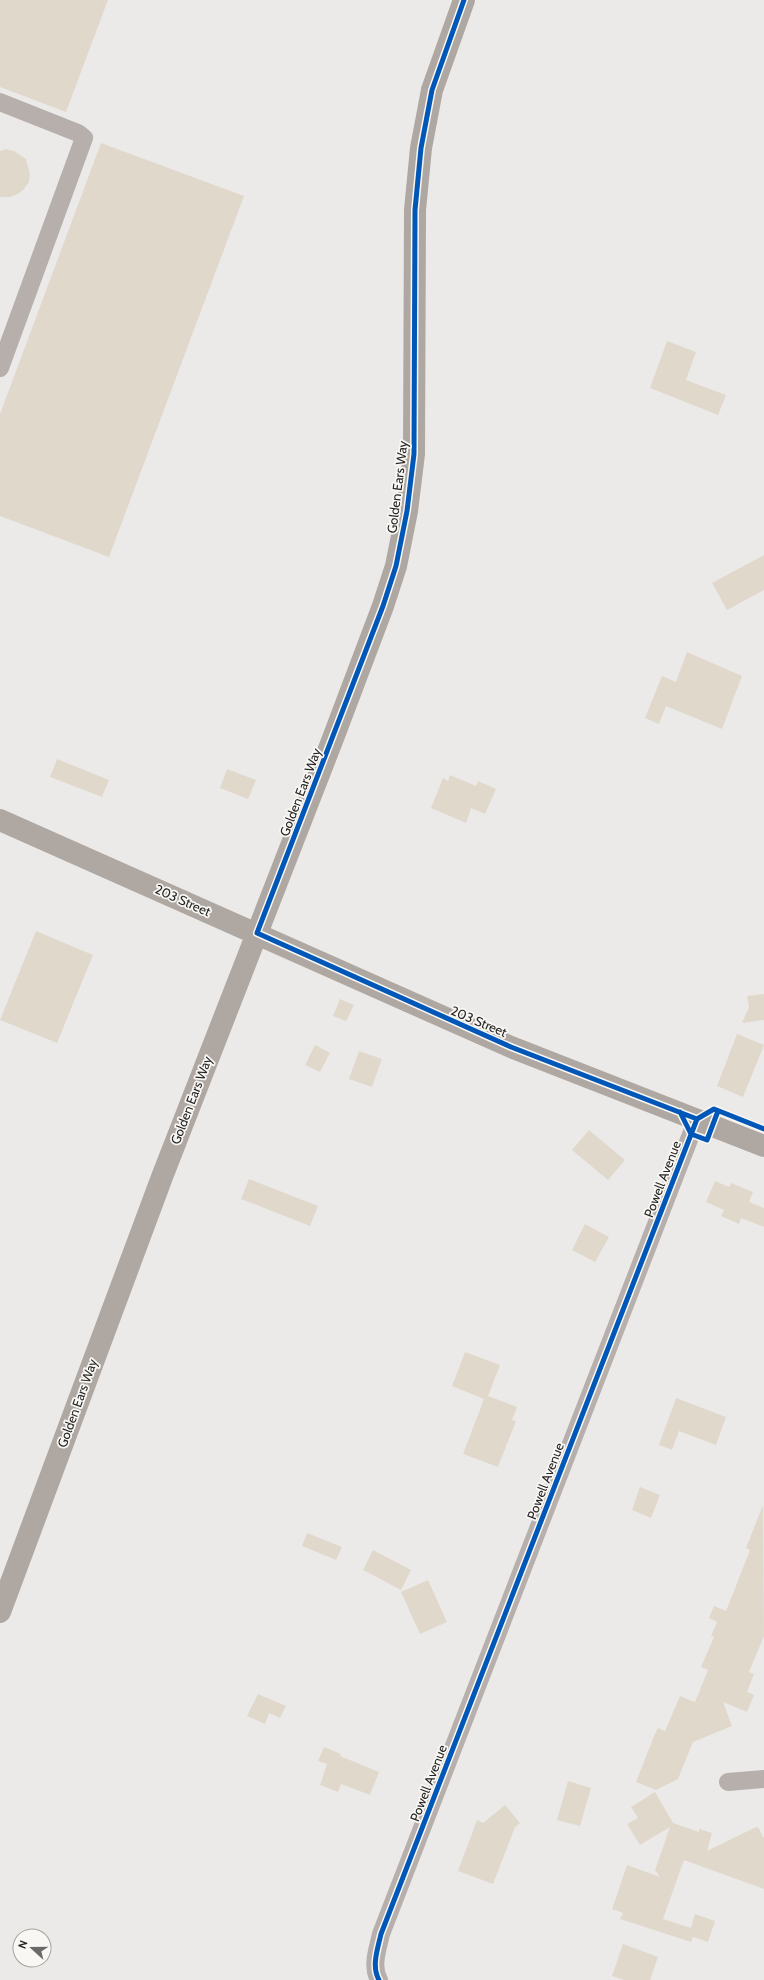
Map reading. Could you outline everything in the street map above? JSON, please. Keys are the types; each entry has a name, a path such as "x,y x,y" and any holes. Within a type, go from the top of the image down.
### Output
{"main road":[{"name":"Golden Ears Way","path":"0,1612 164,1170 370,641 396,566 407,511 414,454 415,210 421,148 432,90 464,0"},
{"name":"203 Street","path":"0,820 511,1047 764,1146"}],"street":[{"path":"0,102 78,133 84,138 0,368"},
{"name":"Powell Avenue","path":"379,1980 376,1974 376,1957 381,1934 697,1119"},
{"path":"728,1782 764,1779"}],"building":[{"path":"0,0 108,0 66,112 0,87"},
{"path":"101,143 244,196 109,557 0,516 0,414"},
{"path":"6,149 14,151 26,159 30,174 29,182 18,194 10,197 0,197 0,151"},
{"path":"667,341 696,352 686,380 726,395 718,415 650,388"},
{"path":"764,555 764,590 727,610 712,583"},
{"path":"687,652 742,676 722,729 666,706 659,724 645,718 662,676 676,682"},
{"path":"57,759 109,780 102,797 50,777"},
{"path":"227,769 256,780 248,799 220,788"},
{"path":"450,775 476,786 478,781 496,789 485,814 471,808 466,823 431,808 443,778 448,781"},
{"path":"36,931 93,955 57,1043 0,1020"},
{"path":"764,994 764,1020 742,1023 749,1007 747,996"},
{"path":"340,999 354,1005 346,1021 333,1016"},
{"path":"737,1034 764,1045 743,1097 717,1086"},
{"path":"315,1045 330,1053 320,1072 305,1065"},
{"path":"359,1051 382,1059 372,1087 349,1079"},
{"path":"589,1130 625,1160 608,1180 572,1150"},
{"path":"249,1179 318,1206 310,1226 241,1199"},
{"path":"715,1181 729,1187 731,1183 753,1192 749,1202 764,1208 764,1227 741,1218 739,1224 721,1216 724,1210 706,1202"},
{"path":"585,1224 609,1237 595,1262 572,1250"},
{"path":"465,1352 500,1365 488,1396 517,1407 512,1420 516,1421 498,1467 463,1454 484,1399 452,1386"},
{"path":"676,1398 726,1417 716,1445 679,1431 672,1450 659,1445"},
{"path":"640,1487 660,1495 651,1518 632,1510"},
{"path":"763,1505 764,1636 749,1672 754,1674 747,1692 754,1695 747,1712 723,1702 732,1726 693,1742 678,1779 656,1790 636,1782 658,1728 665,1731 680,1696 695,1702 708,1670 701,1667 714,1637 711,1636 717,1622 709,1618 714,1606 726,1611 750,1550 746,1548"},
{"path":"307,1533 342,1547 336,1560 302,1546"},
{"path":"373,1550 411,1570 401,1590 363,1570"},
{"path":"428,1580 447,1622 420,1634 401,1592"},
{"path":"258,1694 286,1706 280,1718 269,1713 265,1724 247,1716"},
{"path":"324,1747 341,1754 340,1756 379,1772 370,1795 341,1784 338,1792 320,1785 327,1764 318,1761"},
{"path":"568,1781 591,1788 580,1826 557,1820"},
{"path":"655,1792 673,1823 699,1832 699,1829 712,1833 707,1851 758,1827 764,1838 764,1889 684,1860 663,1919 691,1928 695,1914 715,1921 708,1942 693,1937 691,1942 620,1919 623,1913 612,1909 627,1865 660,1877 655,1870 670,1827 640,1845 627,1824 638,1818 631,1807"},
{"path":"505,1805 520,1823 515,1827 493,1884 458,1871 477,1820 483,1823"},
{"path":"623,1944 658,1957 650,1980 624,1980 612,1976"}],"cycle path":[{"path":"464,0 432,90 421,148 415,210 414,454 407,511 396,566 383,606 257,933 511,1047 697,1119"},
{"path":"697,1119 714,1109 764,1129"},
{"path":"680,1112 691,1134 707,1140 718,1111"},
{"path":"379,1980 375,1963 381,1934 697,1119"}]}
